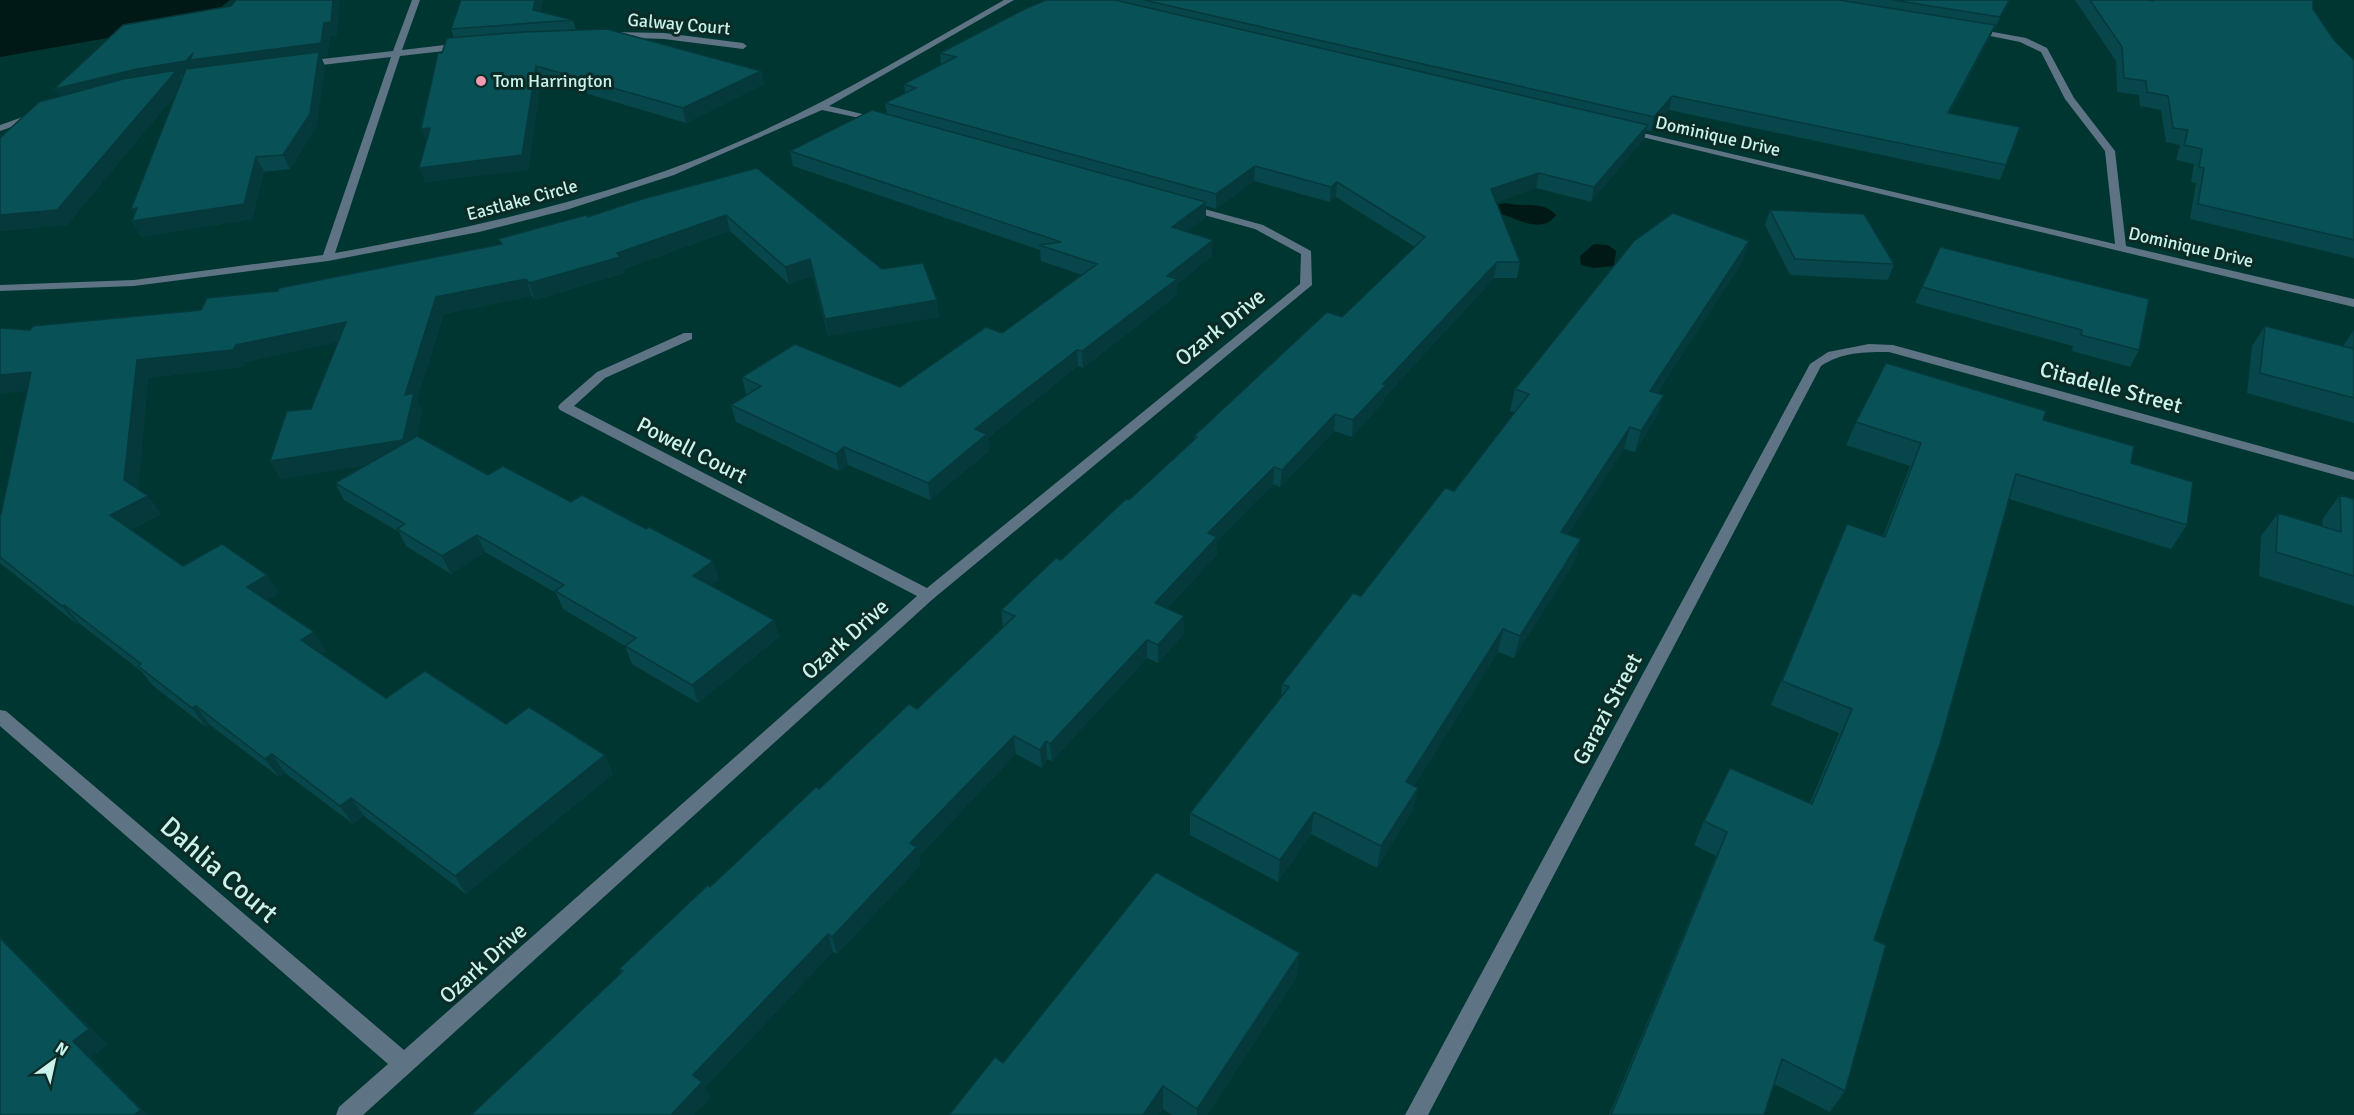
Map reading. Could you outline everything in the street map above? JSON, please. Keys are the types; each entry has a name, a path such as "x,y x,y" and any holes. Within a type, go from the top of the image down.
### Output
{"street":[{"path":"328,258 416,0"},
{"name":"Eastlake Circle","path":"0,288 134,283 328,258 479,229 562,208 670,173 822,107 1010,0"},
{"path":"1967,28 2023,40 2044,50 2070,99 2110,150 2121,248"},
{"name":"Galway Court","path":"598,35 664,36 743,46"},
{"path":"297,64 476,45"},
{"path":"822,107 888,123"},
{"path":"0,128 51,110"},
{"name":"Dominique Drive","path":"1615,129 2354,303"},
{"name":"Ozark Drive","path":"347,1115 928,595 1306,285 1307,252 1259,227 1180,205"},
{"name":"Powell Court","path":"688,336 601,375 565,407 928,595"},
{"name":"Citadelle Street","path":"1857,348 1889,348 2354,476"},
{"name":"Garazi Street","path":"1416,1115 1816,364 1829,353 1857,348"},
{"name":"Dahlia Court","path":"0,716 404,1064"}],"water":[{"path":"0,0 230,0 216,11 164,28 0,57"},
{"path":"1506,203 1539,206 1551,210 1556,215 1550,221 1536,225 1497,213 1495,205"},
{"path":"1594,244 1608,245 1616,251 1614,266 1593,268 1581,265 1580,256"}],"building":[{"path":"236,0 333,0 331,22 324,23 321,43 190,60 193,53 186,61 137,69 54,89 123,25 231,6"},
{"path":"461,0 535,0 533,10 573,20 451,29"},
{"path":"1046,0 1115,0 1648,125 1594,187 1539,173 1491,189 1520,262 1497,262 1383,384 1386,385 1353,420 1335,414 1282,470 1274,467 1208,533 1217,537 1155,603 1184,616 1158,645 1147,640 1050,744 1046,741 1040,750 1014,736 910,843 917,847 832,937 828,934 693,1075 702,1082 671,1115 471,1115 623,971 619,969 708,885 710,887 816,787 819,789 909,704 917,709 1015,616 1001,610 1056,558 1061,560 1126,499 1129,500 1327,312 1342,317 1425,237 1337,182 1331,187 1255,166 1216,194 885,103 916,88 904,84 956,57 940,53"},
{"path":"1144,0 1839,0 1995,25 1948,113 2020,127 2006,165 1672,96 1654,117"},
{"path":"1893,0 2009,0 2000,17"},
{"path":"2090,0 2313,0 2313,9 2334,40 2354,60 2354,240 2198,204 2204,168 2199,167 2202,149 2184,145 2188,130 2173,128 2168,96 2147,92 2146,81 2124,78 2122,47"},
{"path":"607,29 761,71 683,108 536,66 522,155 419,168 430,128 421,129 438,53 442,53 447,38"},
{"path":"319,52 310,114 283,155 256,157 244,204 132,221 137,208 131,209 186,69"},
{"path":"177,70 57,210 0,215 0,138 39,102 123,79"},
{"path":"872,110 1206,202 1172,227 1213,240 1167,276 1177,279 1082,351 1077,350 975,429 987,434 928,483 844,447 836,454 731,405 761,386 742,377 795,344 900,387 986,327 1002,333 1097,264 1039,245 1061,242 790,151"},
{"path":"757,168 882,269 923,263 937,300 825,319 810,259 785,267 726,215 617,253 620,257 529,283 526,279 436,297 405,395 414,393 403,440 270,461 287,411 311,409 346,322 236,345 233,350 137,360 124,480 148,496 110,515 183,566 222,544 267,575 247,587 314,632 301,640 386,698 425,671 506,724 529,707 605,755 455,876 351,798 340,806 272,754 265,759 196,706 192,708 138,666 141,664 0,557 0,515 31,372 0,375 0,328 30,330 33,326 201,310 207,298 278,291 279,288 502,244 498,239 586,215 588,217 639,200"},
{"path":"1770,210 1864,214 1894,264 1795,259"},
{"path":"1673,213 1749,241 1650,391 1664,395 1641,431 1630,427 1561,532 1581,539 1520,636 1503,629 1406,782 1418,788 1381,846 1314,812 1280,860 1190,813 1289,687 1282,684 1353,593 1361,596 1445,488 1454,491 1529,394 1515,389 1634,241"},
{"path":"1940,247 2149,299 2139,350 2081,335 2082,330 1922,287"},
{"path":"2265,326 2354,349 2354,398 2260,373"},
{"path":"1886,363 2046,411 2043,420 2134,446 2131,463 2193,482 2187,525 2016,474 1940,744 1874,940 1886,945 1845,1091 1782,1059 1764,1115 1611,1115 1727,832 1704,821 1730,768 1812,804 1852,709 1782,681 1847,524 1885,537 1921,443 1856,422"},
{"path":"417,436 488,475 503,466 571,502 582,495 646,529 649,527 713,561 693,576 774,620 692,685 625,646 636,638 555,591 564,585 477,535 442,556 397,529 405,524 335,483"},
{"path":"2340,495 2354,499 2354,576 2276,552 2278,513 2341,532"},
{"path":"1156,872 1300,953 1197,1109 1163,1086 1143,1115 949,1115 995,1057 1003,1063"},
{"path":"0,938 89,1029 73,1041 141,1110 134,1115 0,1115"}],"place":[{"name":"Tom Harrington","path":"481,81"}]}
